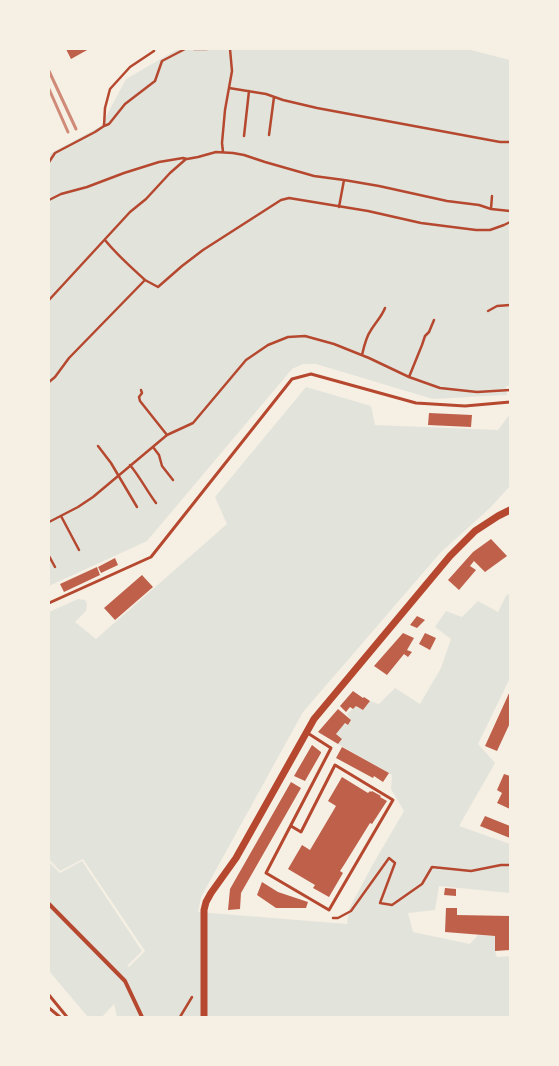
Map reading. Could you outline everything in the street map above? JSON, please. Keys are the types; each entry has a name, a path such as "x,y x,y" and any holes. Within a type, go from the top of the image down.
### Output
{"street":[{"path":"204,1017 204,910 206,902 236,858 306,732 314,719 450,556 475,531 510,510"},
{"path":"49,904 125,981 142,1017"}],"lane":[{"path":"49,603 151,557 292,379 312,374 416,403 465,406 510,402"},
{"path":"291,826 301,832 335,765 393,800 329,910 266,873 331,748 306,732"},
{"path":"49,995 67,1017"},
{"path":"49,1008 60,1017"}],"path":[{"path":"104,126 105,108 110,89 130,67 154,51 154,49"},
{"path":"49,162 55,153 109,124 125,104 154,81 162,61 185,49"},
{"path":"194,49 207,49"},
{"path":"223,152 222,143 225,110 232,72 230,49"},
{"path":"229,88 266,94 283,100 317,108 500,142 510,142"},
{"path":"244,136 249,91"},
{"path":"269,135 274,97"},
{"path":"49,200 62,194 159,162 223,152 244,155 314,176 379,186 447,201 510,211"},
{"path":"49,300 130,212 146,199 170,173 187,158"},
{"path":"339,207 344,180"},
{"path":"491,209 492,196"},
{"path":"105,240 127,264 145,280 158,287 203,250 281,200 289,198 329,204 421,223 476,230 490,230 504,226 510,222"},
{"path":"49,382 55,377 69,358 145,280"},
{"path":"488,311 497,306 510,305"},
{"path":"362,355 365,341 378,319 383,316 385,308"},
{"path":"409,377 422,345 424,336 428,332 434,320"},
{"path":"141,390 142,393 139,397 140,401 167,435"},
{"path":"98,446 111,463 124,488 137,507"},
{"path":"152,447 159,455 162,466 173,480"},
{"path":"130,465 156,503"},
{"path":"61,516 79,550"},
{"path":"49,556 55,567"},
{"path":"332,918 338,918 351,911 389,858 395,863 380,903 392,905 422,884 432,867 472,871 501,865 510,865"},
{"path":"180,1017 192,997"}],"shaded area":[{"path":"178,49 467,49 510,60 510,386 506,386 507,395 433,399 316,364 303,364 292,369 147,541 49,586 49,154 101,126 126,79"},
{"path":"306,387 371,406 375,425 498,430 510,414 510,486 490,508 441,552 303,712 201,897 198,912 347,924 349,909 404,811 391,789 392,775 338,744 342,739 336,734 345,723 348,725 351,720 347,714 356,706 363,710 370,701 379,704 395,688 420,704 441,668 451,639 435,627 446,611 462,617 478,601 498,612 506,596 510,593 510,678 478,744 495,763 459,826 510,844 510,893 439,886 435,910 408,913 413,932 470,944 478,935 495,936 495,951 497,957 510,956 510,1017 117,1017 114,1004 102,1017 88,1017 49,971 49,862 60,873 82,861 142,951 127,966 129,967 145,951 83,859 60,871 49,859 49,612 78,599 85,600 87,604 86,611 75,622 96,639 227,524 215,497"}],"building":[{"path":"66,49 89,49 71,59"},
{"path":"429,413 472,415 471,427 428,425"},
{"path":"491,539 507,556 485,572 474,561 470,566 476,570 459,590 448,580 473,552"},
{"path":"115,558 118,565 101,573 98,567"},
{"path":"97,567 100,575 64,592 60,584"},
{"path":"142,575 153,587 115,620 104,608"},
{"path":"417,616 425,620 417,628 410,625"},
{"path":"403,633 414,638 407,650 412,652 408,657 404,654 387,675 374,666"},
{"path":"425,633 436,638 430,650 419,644"},
{"path":"353,691 370,701 363,710 356,706 353,709 350,707 346,712 340,706"},
{"path":"510,691 510,723 497,751 485,746"},
{"path":"338,709 351,720 348,725 345,723 336,734 342,739 338,744 318,732"},
{"path":"312,745 321,753 305,781 294,776"},
{"path":"342,747 389,773 383,782 374,776 373,778 336,758"},
{"path":"504,774 510,776 510,809 497,803 502,793 497,790"},
{"path":"342,777 368,793 372,791 387,801 372,824 370,823 340,871 343,873 329,897 313,888 315,885 288,869 302,845 310,850 336,806 328,801"},
{"path":"291,782 301,788 241,893 240,909 228,910 230,889"},
{"path":"485,816 510,826 510,838 480,826"},
{"path":"262,882 278,892 308,902 306,908 276,908 257,895"},
{"path":"445,888 456,889 456,896 444,895"},
{"path":"446,908 457,908 457,915 510,916 510,950 495,951 495,936 445,932"}],"railway":[{"path":"49,71 76,129"},
{"path":"49,89 68,132"}]}
